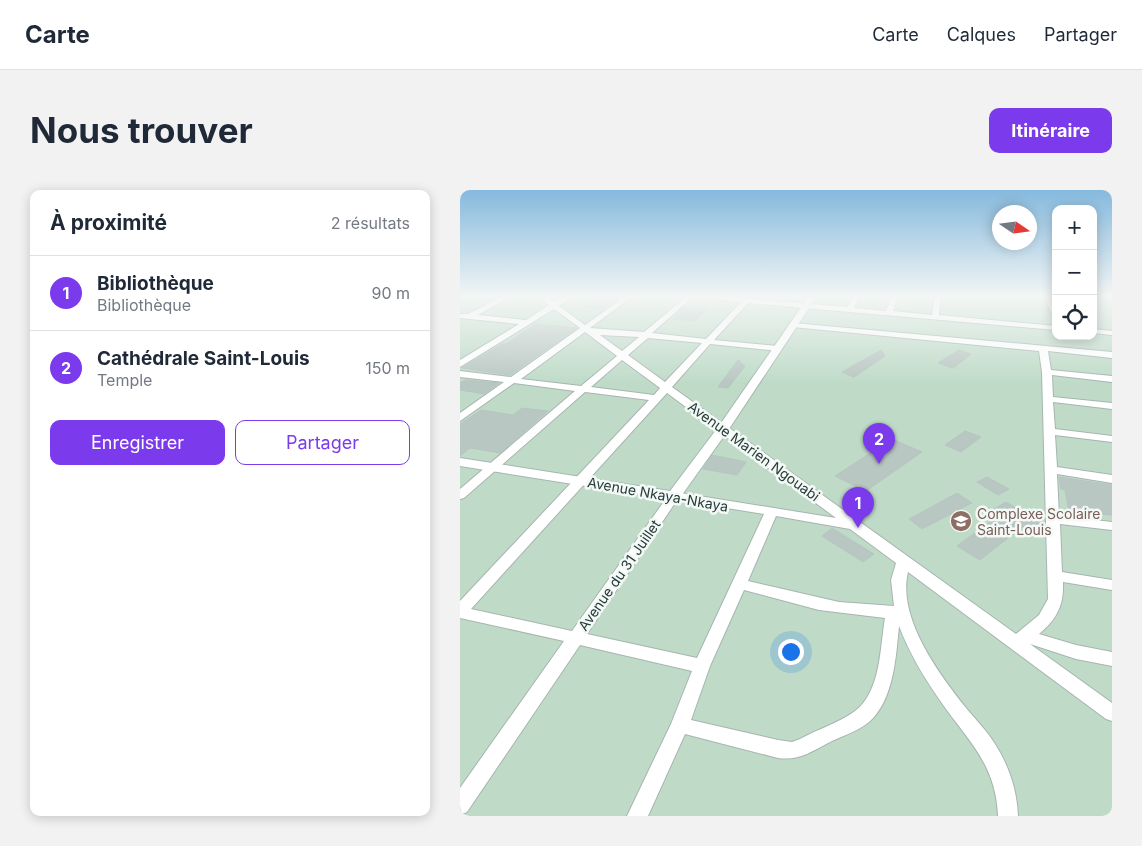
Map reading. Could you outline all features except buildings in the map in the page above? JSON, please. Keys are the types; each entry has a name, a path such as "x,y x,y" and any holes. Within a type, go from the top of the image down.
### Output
{"street":[{"path":"460,364 522,325"},
{"name":"Avenue Marien Ngouabi","path":"580,325 621,356 668,387 903,562 1020,639 1112,713"},
{"path":"460,418 511,380 592,325"},
{"path":"460,495 657,325"},
{"path":"460,611 723,325"},
{"name":"Avenue du 31 Juillet","path":"460,805 674,496 723,429 793,325"},
{"path":"800,325 966,330 1052,328"},
{"path":"955,325 966,330 1044,349 1112,356"},
{"path":"586,330 777,349"},
{"path":"1097,331 1112,333"},
{"path":"1020,639 1039,628 1053,608 1056,576 1048,431 1047,372 1044,349"},
{"path":"1047,372 1112,379"},
{"path":"460,374 657,398"},
{"path":"1048,399 1112,406"},
{"path":"1048,431 1112,439"},
{"name":"Avenue Nkaya-Nkaya","path":"460,462 856,526"},
{"path":"1051,470 1112,479"},
{"path":"637,816 680,725 702,666 771,513"},
{"path":"1053,519 1112,526"},
{"path":"680,725 791,752 803,749 863,716 874,705 882,681 898,613 898,574 903,562"},
{"path":"1056,576 1112,585"},
{"path":"739,584 830,606 898,613"},
{"path":"460,611 702,666"},
{"path":"898,613 914,645 955,708 989,751 1003,781 1008,816"},
{"path":"1020,639 1112,659"}],"green space":[{"path":"460,325 1052,325 1052,340 1097,340 1097,325 1112,325 1112,816 460,816"}],"place":[{"name":"Cathédrale Saint-Louis","path":"879,464"},
{"name":"Complexe Scolaire Saint-Louis","path":"961,521"},
{"name":"Bibliothèque","path":"858,528"}]}
